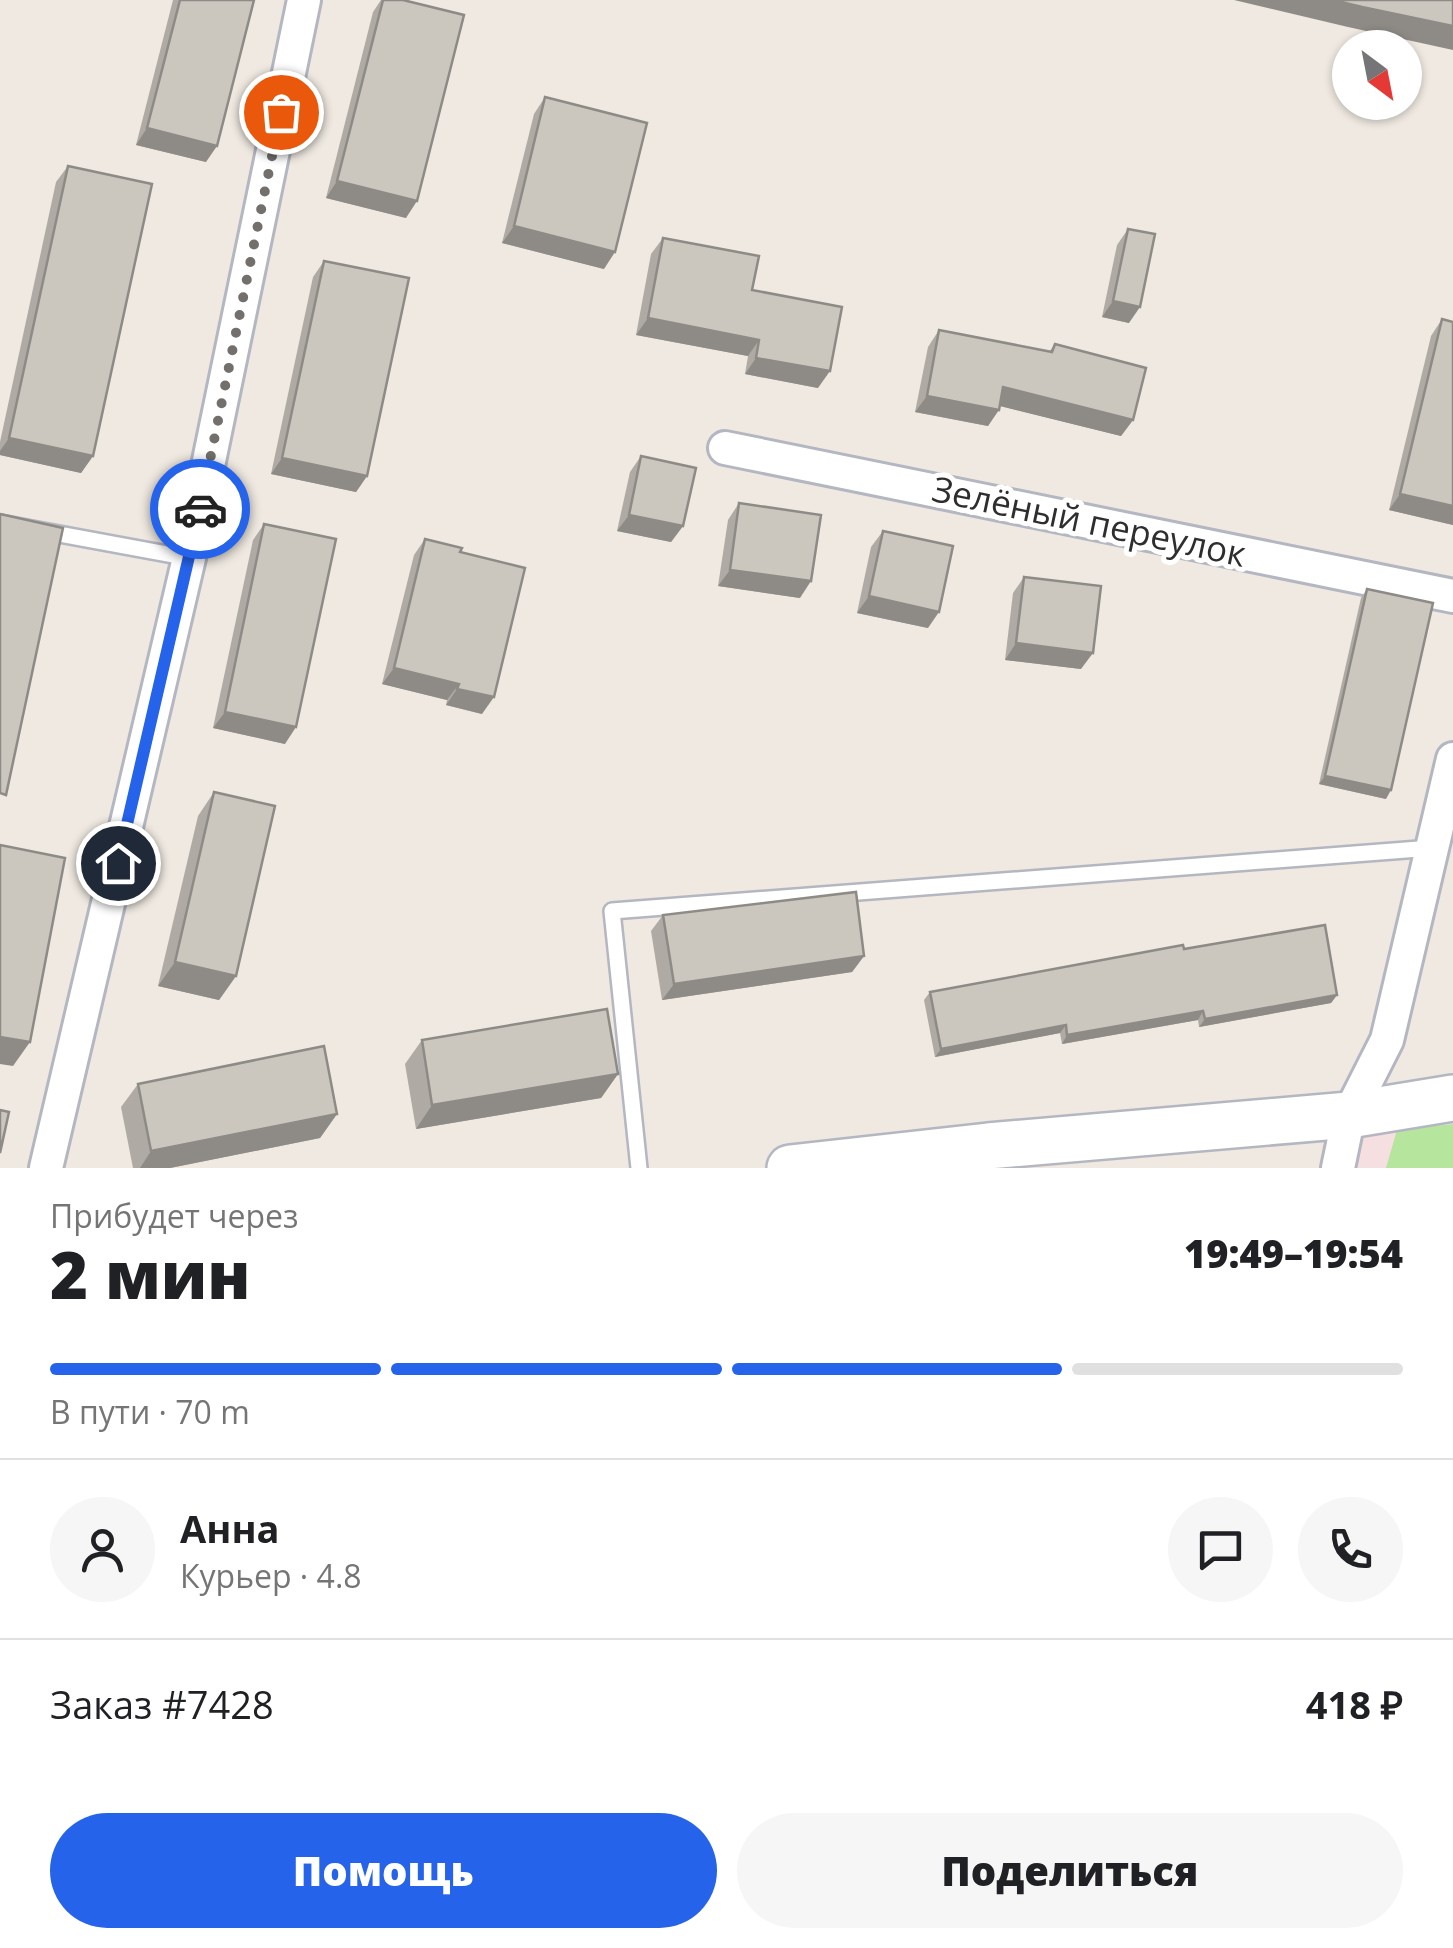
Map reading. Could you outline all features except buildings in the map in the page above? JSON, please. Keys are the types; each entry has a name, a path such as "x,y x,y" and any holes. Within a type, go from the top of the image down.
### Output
{"street":[{"path":"46,1168 189,558 304,0"},
{"name":"Зелёный переулок","path":"725,448 1453,596"},
{"path":"1338,1168 1348,1115 1387,1040 1453,759"},
{"path":"790,1168 986,1157 1348,1115 1453,1098"}],"lane":[{"path":"0,523 189,558"},
{"path":"639,1168 612,911 1432,848"}],"shaded area":[{"path":"1453,1114 1453,1168 1356,1168 1361,1135"}],"green space":[{"path":"1453,1124 1453,1168 1386,1168 1397,1130"}],"way so far":[{"path":"200,509 281,112"}],"route":[{"path":"118,863 200,509"}]}
